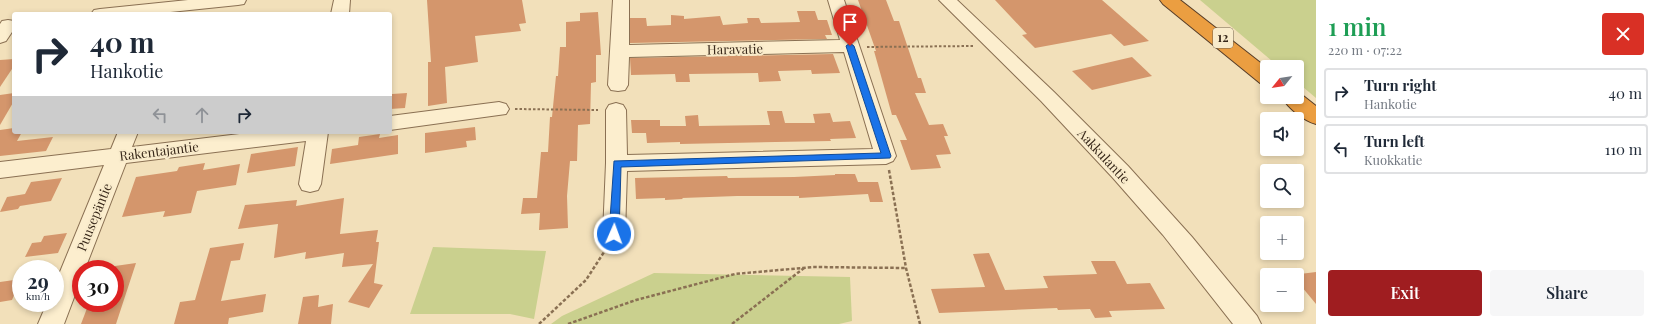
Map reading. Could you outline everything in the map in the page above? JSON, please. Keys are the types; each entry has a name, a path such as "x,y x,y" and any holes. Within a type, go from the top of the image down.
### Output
{"highway":[{"path":"1169,0 1260,71"},
{"name":"12","path":"1178,0 1260,70"},
{"path":"1188,0 1260,69"},
{"path":"1300,104 1312,114"}],"street":[{"path":"123,12 238,0"},
{"path":"340,12 342,0"},
{"path":"618,85 621,0"},
{"path":"617,164 886,156 836,0"},
{"name":"Aakkulantie","path":"947,0 1030,79 1102,152 1191,252 1248,324"},
{"name":"Haravatie","path":"620,52 850,46"},
{"path":"392,123 499,109"},
{"path":"614,234 617,164 616,110"},
{"name":"Puusepäntie","path":"51,324 127,134"},
{"name":"Rakentajantie","path":"0,170 301,134"},
{"path":"310,184 318,134"}],"path":[{"path":"850,46 975,46"},
{"path":"499,109 616,110"},
{"path":"886,156 906,268 920,324"},
{"path":"539,324 586,280 610,244 614,234"},
{"path":"568,324 636,300 735,274 805,268 906,268"},
{"path":"732,324 805,268"}],"green space":[{"path":"1200,0 1316,0 1316,98 1304,88 1304,60 1271,60"},
{"path":"433,247 546,251 534,319 510,314 410,314"},
{"path":"654,273 850,277 852,321 839,324 551,324 562,316"}],"building":[{"path":"427,0 522,0 526,23 519,24 521,31 475,36 478,62 445,67 447,103 428,106 428,62 431,62"},
{"path":"858,0 886,0 894,21 899,21 918,78 921,78 926,93 915,93 929,125 943,124 948,136 944,136 951,154 936,155 941,168 911,170 900,140 907,140 896,115 892,115 874,51 876,51"},
{"path":"995,0 1102,0 1149,41 1124,46 1111,34 1035,48 1022,35 1027,34"},
{"path":"797,11 815,11 818,20 827,20 832,35 825,35 827,39 630,43 630,18 646,18 647,26 671,25 671,15 684,16 684,19 720,16 723,25 748,23 747,18 759,18 761,23 800,22"},
{"path":"598,12 601,55 596,55 596,82 591,83 590,124 578,125 577,161 570,161 567,196 568,228 539,230 540,213 521,214 523,198 537,198 541,152 548,152 550,117 552,117 556,76 558,76 560,47 566,47 566,22 580,21 580,13"},
{"path":"833,54 840,73 812,74 811,70 778,71 781,81 759,82 758,73 689,74 690,82 676,82 675,74 631,75 630,58"},
{"path":"1132,57 1152,76 1092,90 1072,71"},
{"path":"12,59 12,69 0,87 0,60"},
{"path":"12,93 12,104 0,125 0,95"},
{"path":"407,93 405,108 392,109 392,94"},
{"path":"767,111 782,111 785,123 815,123 813,114 830,113 833,122 850,121 856,138 830,139 831,141 680,144 680,142 647,143 646,133 632,133 631,120 660,120 660,126 686,126 685,116 698,115 699,126 770,125"},
{"path":"475,127 476,140 466,141 467,147 425,153 425,133"},
{"path":"12,128 12,134 21,134 17,141 53,137 46,151 0,156 0,130"},
{"path":"380,134 379,138 398,135 398,154 330,164 332,149 358,145 359,137"},
{"path":"298,147 295,166 247,173 251,154"},
{"path":"205,163 203,170 240,164 236,185 197,191 191,213 163,217 165,211 122,217 136,177 177,171 179,167"},
{"path":"855,174 858,182 878,182 883,202 870,202 868,194 799,198 799,196 737,196 665,200 665,198 636,199 635,178 727,176 728,178 794,177"},
{"path":"62,178 51,201 20,206 18,209 0,212 7,197 25,194 31,182"},
{"path":"344,198 340,234 378,230 376,242 379,242 374,283 383,285 369,308 348,302 373,264 342,267 344,253 305,259 306,252 274,258 278,224 238,229 245,205 297,200 296,206"},
{"path":"67,233 58,253 25,257 32,243 41,242 44,236"},
{"path":"244,243 240,260 231,261 221,301 266,294 263,312 229,318 228,324 174,324 180,302 195,300 210,248"},
{"path":"989,253 1005,290 1048,288 1043,276 1097,274 1091,261 1115,261 1127,284 1150,283 1165,309 1109,311 1112,317 1095,318 1090,309 1058,310 1057,308 939,313 931,289 985,287 973,254"},
{"path":"136,263 124,300 124,265"},
{"path":"1316,272 1316,304 1304,289 1304,274"},
{"path":"12,280 12,300 0,302 0,282"},
{"path":"319,295 318,307 333,304 331,324 298,324 303,297"},
{"path":"86,312 120,312 116,324 81,324"}],"route":[{"path":"614,234 617,164 886,156 850,46"}]}
